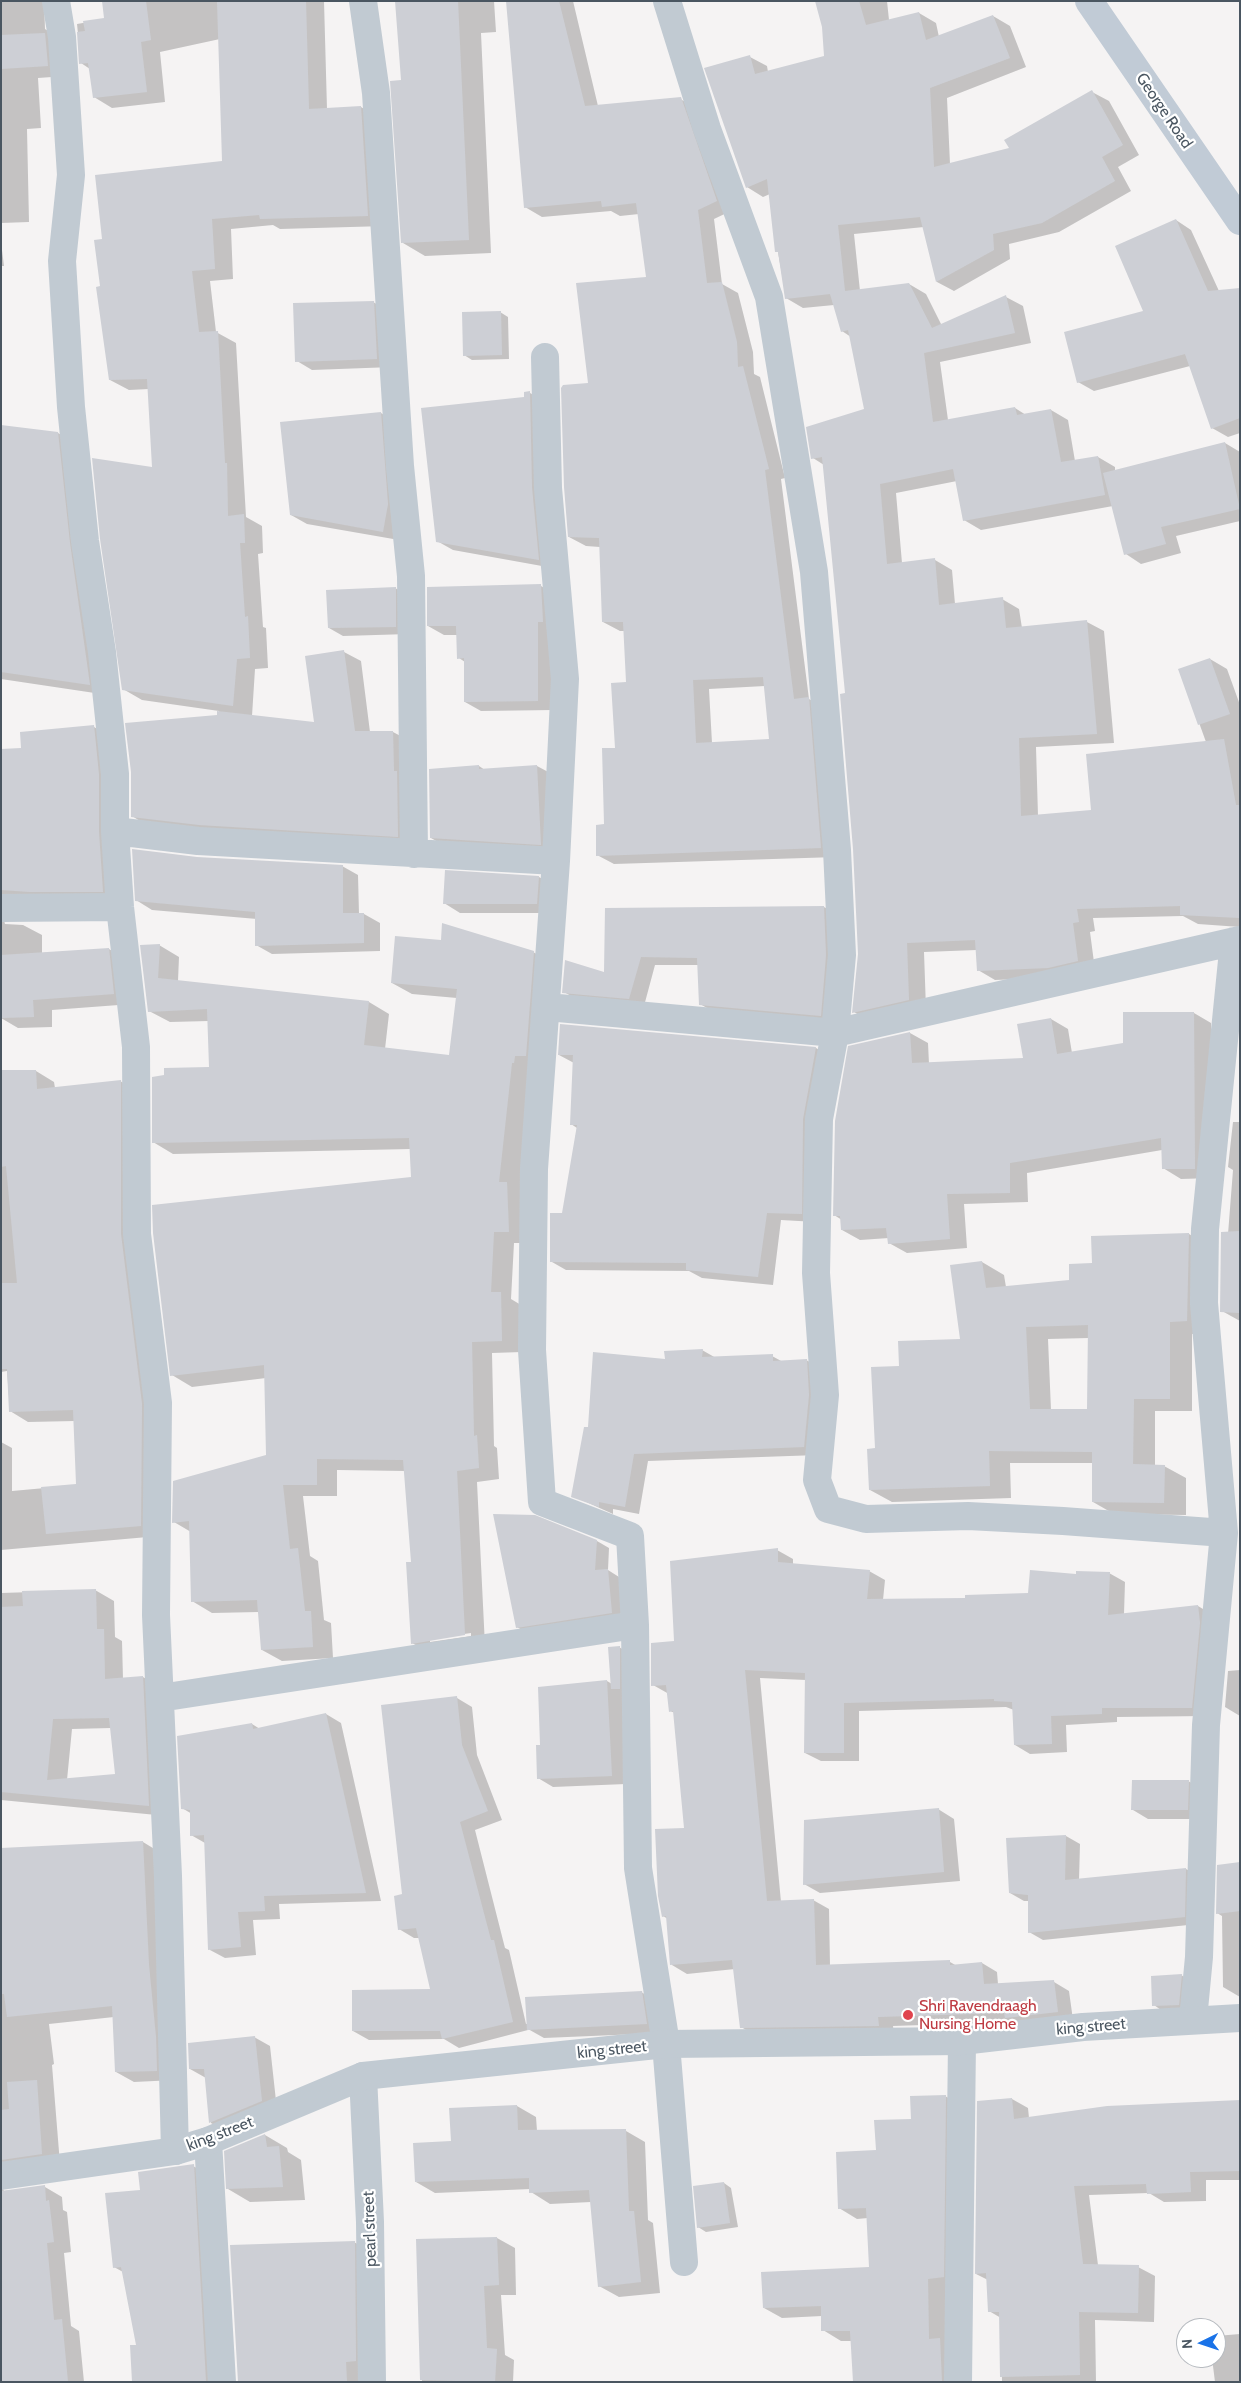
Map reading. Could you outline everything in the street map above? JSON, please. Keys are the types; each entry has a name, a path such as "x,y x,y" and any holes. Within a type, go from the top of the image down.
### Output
{"main road":[{"name":"George Road","path":"1089,1 1240,221"}],"street":[{"path":"56,1 62,37 71,175 62,261 71,407 85,541 103,662 115,774 115,831 120,907 136,1047 137,1234 158,1403 156,1615 175,2151"},
{"path":"363,1 376,93 400,466 411,576 414,854"},
{"path":"667,1 707,129 769,297 791,420 814,572 837,850 842,955 836,1034 820,1119 816,1273 825,1395 816,1480 828,1510 866,1519 977,1516 1224,1533"},
{"path":"545,357 548,488 565,679 556,861 534,1188 532,1350 542,1502 630,1536 635,1625 638,1868 666,2044 684,2262"},
{"path":"115,831 198,841 556,861"},
{"path":"1,908 120,907"},
{"path":"547,1007 836,1034 1237,940 1206,1229 1204,1304 1224,1533 1206,1725 1199,1957 1193,2020"},
{"path":"160,1698 635,1625"},
{"name":"king street","path":"1,2176 175,2151 208,2141 363,2076 666,2044 962,2041 1083,2027 1240,2018"},
{"path":"958,2382 962,2041"},
{"name":"pearl street","path":"363,2076 370,2222 372,2382"},
{"path":"208,2141 222,2382"}],"building":[{"path":"102,1 146,1 151,40 141,42 147,92 93,98 88,63 79,64 77,32 85,31 83,21 104,18"},
{"path":"217,1 306,1 309,109 361,106 368,216 260,219 259,215 212,219 215,269 192,271 199,332 218,331 225,463 227,463 228,516 244,514 245,543 240,543 245,617 248,616 250,658 237,659 233,706 122,690 100,539 92,458 152,467 147,379 109,380 96,287 100,286 94,240 102,239 95,175 222,161"},
{"path":"395,1 458,1 469,240 401,243 390,81 401,80"},
{"path":"506,1 559,1 585,106 681,97 717,201 698,210 707,283 722,282 737,342 738,367 743,366 769,469 765,470 794,699 809,697 821,848 596,856 596,825 604,824 602,748 615,748 611,683 626,682 623,622 602,622 599,538 568,537 564,487 561,388 563,385 588,383 576,283 646,277 636,203 602,207 601,201 524,208","holes":["763,677 769,739 696,743 693,680"]},
{"path":"815,1 859,1 866,25 919,12 926,40 993,15 1010,58 930,88 934,167 1009,148 1004,140 1092,90 1123,145 1102,157 1115,181 1042,223 993,234 994,250 936,282 920,217 838,225 845,291 909,283 932,328 1006,295 1015,333 924,353 933,422 1015,407 1017,415 1051,409 1061,462 1098,456 1105,495 963,521 953,469 880,484 887,564 935,558 939,605 1003,597 1006,628 1087,620 1097,734 1019,738 1021,816 1091,810 1086,754 1224,739 1236,805 1240,805 1240,918 1180,915 1180,906 1077,909 1079,922 1073,923 1078,961 1048,968 977,971 975,940 907,943 909,1000 852,1013 858,954 853,849 840,694 845,693 822,457 811,459 806,427 864,409 848,330 841,332 830,294 785,299 778,252 775,252 767,179 746,188 704,68 750,55 755,74 824,56 822,27"},
{"path":"45,33 48,66 1,69 1,35"},
{"path":"1176,219 1208,291 1240,288 1240,418 1211,429 1185,354 1077,383 1064,332 1143,311 1115,246"},
{"path":"374,301 377,359 295,362 293,303"},
{"path":"501,311 502,355 463,356 462,312"},
{"path":"530,391 532,488 539,560 436,542 421,408 524,397 524,392"},
{"path":"381,412 388,504 383,532 290,515 280,422"},
{"path":"1,425 58,432 70,543 90,685 1,672"},
{"path":"1225,442 1240,509 1161,527 1166,544 1124,555 1103,473"},
{"path":"541,584 543,622 538,622 538,701 464,702 464,658 457,659 456,626 427,626 427,587"},
{"path":"396,587 396,627 328,628 326,590"},
{"path":"344,650 355,731 393,731 394,771 397,771 398,837 199,825 131,817 131,772 125,723 217,715 217,711 314,722 305,656"},
{"path":"1210,658 1230,714 1198,725 1178,669"},
{"path":"94,725 99,775 99,832 103,892 1,890 1,749 21,748 20,732"},
{"path":"479,765 479,769 537,765 541,845 430,838 429,769"},
{"path":"132,849 197,857 343,865 343,913 364,913 364,943 255,946 255,912 135,901"},
{"path":"445,870 539,876 537,904 443,904"},
{"path":"824,906 826,955 821,1016 699,1005 697,958 641,957 629,999 562,993 565,960 604,972 605,908"},
{"path":"442,923 534,951 526,1056 515,1056 514,1063 512,1063 499,1182 507,1182 509,1232 494,1232 491,1292 501,1292 502,1341 472,1342 474,1436 477,1435 479,1468 457,1471 465,1635 411,1644 406,1562 411,1562 403,1460 317,1459 317,1485 283,1485 290,1549 298,1548 305,1611 311,1611 313,1647 261,1650 257,1600 191,1602 189,1521 172,1523 173,1481 266,1455 264,1365 170,1376 153,1233 152,1205 411,1177 409,1138 152,1143 152,1077 164,1075 164,1068 209,1067 207,1009 148,1012 140,945 160,944 158,978 369,1001 364,1045 449,1055 457,989 391,983 395,936 441,940"},
{"path":"109,948 114,994 33,1000 34,1017 1,1018 1,955"},
{"path":"1123,1012 1194,1012 1195,1169 1162,1169 1161,1138 1010,1163 1010,1193 947,1194 950,1239 888,1244 886,1228 841,1230 840,1216 833,1216 835,1121 848,1046 910,1032 912,1063 1023,1058 1017,1024 1051,1018 1057,1054 1123,1043"},
{"path":"560,1024 816,1047 803,1119 802,1214 767,1213 758,1277 686,1270 686,1263 550,1262 550,1213 562,1213 577,1125 570,1125 573,1055 558,1055"},
{"path":"1,1070 36,1070 37,1089 121,1080 121,1234 142,1404 141,1526 46,1534 41,1487 76,1484 73,1410 9,1412 7,1369 1,1369 1,1283 17,1283 6,1166 1,1167"},
{"path":"1240,1231 1240,1313 1220,1312 1221,1232"},
{"path":"1189,1233 1187,1321 1170,1322 1170,1399 1134,1399 1133,1464 1165,1465 1164,1503 1092,1502 1092,1452 989,1451 990,1486 869,1490 867,1449 875,1448 871,1367 899,1366 898,1341 960,1339 950,1265 982,1261 986,1288 1069,1280 1069,1264 1092,1263 1091,1236","holes":["1088,1325 1087,1409 1030,1409 1026,1327"]},
{"path":"703,1349 702,1357 773,1354 773,1361 807,1359 809,1395 804,1447 634,1454 625,1507 599,1502 599,1507 571,1497 584,1427 588,1427 593,1352 665,1359 664,1351"},
{"path":"493,1514 535,1515 597,1540 595,1570 608,1569 612,1613 516,1628"},
{"path":"778,1548 778,1562 870,1570 867,1599 965,1598 965,1595 1028,1593 1030,1570 1076,1574 1076,1571 1110,1572 1108,1615 1198,1605 1200,1623 1192,1708 1102,1708 1102,1714 1051,1716 1052,1744 1014,1745 1012,1702 994,1701 994,1699 844,1703 844,1753 804,1753 805,1673 745,1670 767,1901 814,1899 816,1965 950,1960 950,1965 982,1962 984,1984 1054,1980 1058,2012 1005,2018 1004,2013 878,2017 879,2026 740,2028 732,1960 670,1965 666,1916 662,1917 658,1896 655,1829 684,1828 673,1711 669,1712 666,1685 651,1686 651,1643 674,1641 670,1561"},
{"path":"96,1589 97,1629 104,1629 105,1679 143,1676 149,1806 1,1792 1,1607 23,1606 22,1591","holes":["109,1718 115,1774 47,1780 53,1719"]},
{"path":"620,1646 620,1689 611,1689 608,1647"},
{"path":"607,1680 612,1776 537,1779 536,1745 540,1745 538,1687"},
{"path":"457,1696 462,1745 488,1811 460,1822 491,1940 494,1940 513,2022 442,2039 440,2031 352,2031 352,1990 430,1989 416,1928 398,1930 394,1896 402,1894 381,1705"},
{"path":"326,1713 366,1893 264,1896 265,1911 238,1912 241,1947 208,1950 204,1835 190,1836 190,1810 181,1809 177,1736 252,1723 253,1729"},
{"path":"1132,1780 1189,1780 1188,1810 1131,1810"},
{"path":"939,1808 944,1872 803,1885 804,1820"},
{"path":"1066,1835 1065,1880 1186,1868 1185,1917 1028,1933 1028,1895 1009,1893 1006,1838"},
{"path":"143,1841 149,1965 156,2037 157,2071 115,2072 112,2006 7,2017 4,1994 1,1994 1,1848"},
{"path":"1240,1862 1240,1911 1216,1914 1217,1865"},
{"path":"1182,1974 1179,2005 1152,2006 1151,1976"},
{"path":"642,1991 647,2024 527,2030 525,1997"},
{"path":"255,2036 262,2101 209,2123 204,2069 189,2069 188,2043"},
{"path":"37,2080 42,2154 1,2160 1,2110 9,2109 7,2082"},
{"path":"946,2095 944,2277 928,2279 929,2339 940,2338 942,2382 853,2382 850,2331 821,2331 821,2306 763,2308 761,2272 869,2267 866,2208 838,2209 836,2152 876,2150 874,2120 911,2119 910,2096"},
{"path":"1012,2098 1014,2119 1107,2106 1240,2100 1240,2171 1190,2172 1191,2192 1147,2194 1146,2184 1074,2186 1083,2264 1139,2265 1138,2313 1079,2312 1080,2375 1000,2377 999,2312 988,2312 986,2273 975,2274 977,2101"},
{"path":"517,2105 518,2130 626,2129 629,2211 634,2211 641,2282 598,2287 589,2190 529,2193 529,2178 415,2182 413,2143 451,2141 449,2108"},
{"path":"265,2134 267,2147 279,2146 283,2187 226,2189 224,2151"},
{"path":"194,2164 206,2382 132,2382 130,2345 136,2345 121,2267 113,2268 105,2193 140,2190 138,2172"},
{"path":"724,2182 730,2223 697,2228 693,2186"},
{"path":"45,2185 46,2201 49,2200 54,2242 47,2243 54,2320 62,2319 68,2382 1,2382 1,2191"},
{"path":"497,2237 499,2285 484,2286 487,2348 497,2349 495,2382 420,2380 416,2239"},
{"path":"355,2241 356,2361 346,2362 347,2382 238,2382 230,2245"}],"place":[{"name":"Shri Ravendraagh Nursing Home","path":"908,2015"}]}
